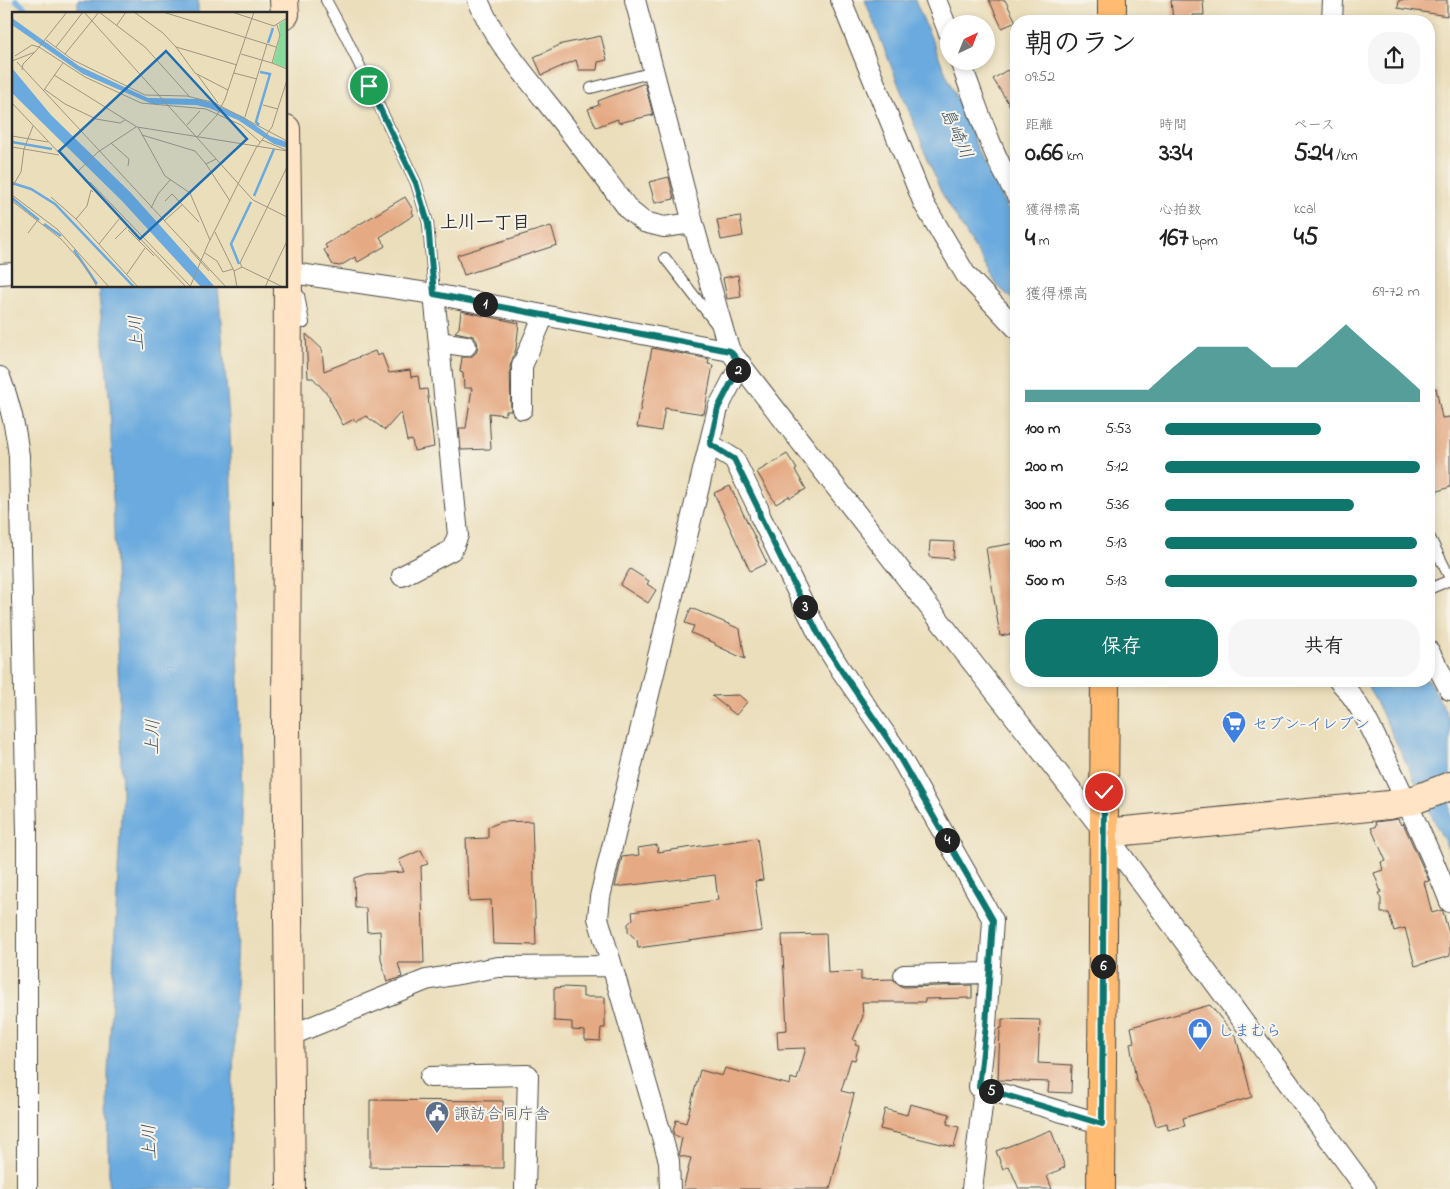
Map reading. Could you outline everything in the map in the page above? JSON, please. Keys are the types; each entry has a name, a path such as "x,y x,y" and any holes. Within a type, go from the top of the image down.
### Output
{"main road":[{"path":"1112,0 1112,15"},
{"path":"1101,1189 1105,687"}],"street":[{"path":"478,0 485,19 513,62 543,97 629,210 644,222 664,226 693,223"},
{"path":"635,0 693,223 732,349 1105,833 1366,1189"},
{"path":"841,0 924,204 966,275 1010,322"},
{"path":"936,0 942,15"},
{"path":"1332,15 1333,0"},
{"path":"963,70 996,154 1010,183"},
{"path":"288,200 290,272 286,731 291,1189"},
{"path":"290,272 434,294 732,349"},
{"path":"402,576 452,550 458,535 434,294"},
{"path":"522,409 522,366 544,315"},
{"path":"439,342 466,346"},
{"path":"670,1189 669,1161 610,966 598,918 600,897 732,349"},
{"path":"0,377 16,429 20,474 27,832 27,1189"},
{"path":"710,444 734,459 819,635 894,748 993,920 988,972 986,1025 979,1087 1102,1124"},
{"path":"1435,663 1450,690"},
{"path":"1345,687 1350,692 1410,800 1450,902"},
{"path":"1105,833 1389,805 1450,786"},
{"path":"289,1036 426,980 498,967 610,966"},
{"path":"904,975 988,972"},
{"path":"430,1077 528,1075 525,1189"},
{"path":"972,1189 984,1089"}],"lane":[{"path":"326,0 346,37 416,183 428,223 434,294"},
{"path":"591,88 654,72"},
{"path":"664,258 732,349"},
{"path":"290,272 304,323"},
{"path":"1435,548 1450,579 1435,586"}],"water":[{"path":"78,0 198,0 198,12 78,12"},
{"name":"島崎川","path":"865,0 915,0 940,59 940,70 944,70 979,152 1010,214 1010,297 997,285 941,192"},
{"name":"上川","path":"98,288 218,288 230,430 243,791 229,1189 109,1189 108,1074 122,793 110,404"},
{"path":"1368,687 1433,687 1450,720 1450,853"}],"building":[{"path":"989,0 1005,0 1012,15 1010,15 1010,25 1002,28"},
{"path":"1171,0 1203,0 1204,15 1172,15"},
{"path":"1399,0 1447,0 1447,16 1398,8"},
{"path":"601,36 607,60 598,62 597,70 579,70 576,60 542,75 534,57 562,44"},
{"path":"1007,70 1010,75 1010,106 993,79"},
{"path":"645,84 653,115 618,123 618,119 596,127 588,109 599,105 598,101"},
{"path":"669,177 674,199 655,203 649,182"},
{"path":"405,197 414,215 380,237 385,246 358,262 355,257 340,266 333,265 324,250 327,248 325,245"},
{"path":"740,216 743,236 721,240 717,220"},
{"path":"551,226 557,245 464,275 457,255"},
{"path":"738,275 741,297 727,299 723,278"},
{"path":"461,311 519,323 516,349 510,366 511,411 506,411 505,415 489,413 491,449 461,450 459,428 466,428 472,388 464,388 463,373 460,372 462,357 471,357 476,353 478,347 477,341 473,336 455,332 459,328"},
{"path":"306,334 322,349 324,371 375,351 377,356 382,354 389,373 410,370 411,377 418,376 420,390 427,389 434,447 414,451 412,440 407,441 401,412 385,430 366,416 355,422 354,419 343,425 330,397 313,378 308,378"},
{"path":"652,348 709,359 708,364 713,365 704,414 665,408 661,431 637,427"},
{"path":"1435,388 1442,418 1450,417 1450,487 1435,492"},
{"path":"787,454 797,469 795,470 806,489 776,504 757,472"},
{"path":"730,486 767,563 750,571 714,493"},
{"path":"930,541 954,542 953,559 929,557"},
{"path":"1010,544 1010,634 1000,636 986,548"},
{"path":"630,569 649,581 647,584 656,590 648,603 620,585"},
{"path":"691,608 740,629 745,659 691,633 694,626 685,623"},
{"path":"739,695 747,702 736,715 712,696"},
{"path":"1398,819 1401,825 1403,823 1429,881 1424,882 1432,913 1442,910 1450,937 1450,956 1415,966 1405,928 1394,931 1389,913 1381,913 1381,899 1378,893 1381,892 1374,873 1383,870 1381,862 1386,861 1371,828 1376,826 1375,822"},
{"path":"532,821 536,945 493,944 491,900 469,901 466,839 488,838 488,827 501,822"},
{"path":"757,838 763,880 755,881 762,931 638,948 637,940 628,932 628,924 633,919 632,912 718,900 715,875 615,887 622,857 639,855 638,848 657,845 658,852"},
{"path":"421,850 428,864 421,866 424,963 398,963 402,977 387,982 381,959 380,931 367,932 366,908 355,908 354,878 366,874 404,872 399,860"},
{"path":"826,934 828,973 861,971 861,980 893,979 898,985 904,987 972,985 972,998 925,999 925,1002 862,1002 863,1016 853,1040 857,1041 855,1045 859,1046 855,1060 851,1059 841,1091 854,1094 830,1189 683,1189 691,1158 680,1156 682,1138 674,1135 673,1132 676,1120 686,1123 700,1070 722,1076 725,1068 790,1085 791,1078 797,1080 806,1048 778,1049 777,1031 787,1030 782,935"},
{"path":"554,988 583,988 583,997 605,997 605,1028 601,1028 600,1041 585,1040 585,1031 572,1030 572,1022 554,1021"},
{"path":"1210,1005 1236,1037 1252,1097 1183,1118 1185,1126 1168,1130 1167,1123 1156,1126 1150,1105 1136,1080 1130,1043 1134,1042 1131,1027"},
{"path":"1002,1019 1040,1020 1038,1063 1072,1065 1071,1093 1048,1092 1049,1082 998,1080"},
{"name":"諏訪合同庁舎","path":"370,1100 503,1101 503,1168 370,1167"},
{"path":"910,1104 950,1114 947,1124 959,1127 954,1147 880,1129 885,1109 907,1115"},
{"path":"1051,1130 1065,1167 1047,1176 1052,1189 1019,1189 1009,1166 1003,1169 996,1151"}],"waterway":[{"path":"16,0 30,12"}],"place":[{"name":"セブン-イレブン","path":"1234,744"},
{"name":"しまむら","path":"1200,1051"},
{"name":"諏訪合同庁舎","path":"437,1134"}],"district":[{"name":"上川一丁目","path":"485,222"}],"route":[{"path":"369,86 416,183 428,223 434,294 730,351 741,364 718,408 710,444 734,459 819,635 894,748 993,920 988,972 986,1025 979,1087 1102,1124 1104,792"}]}
